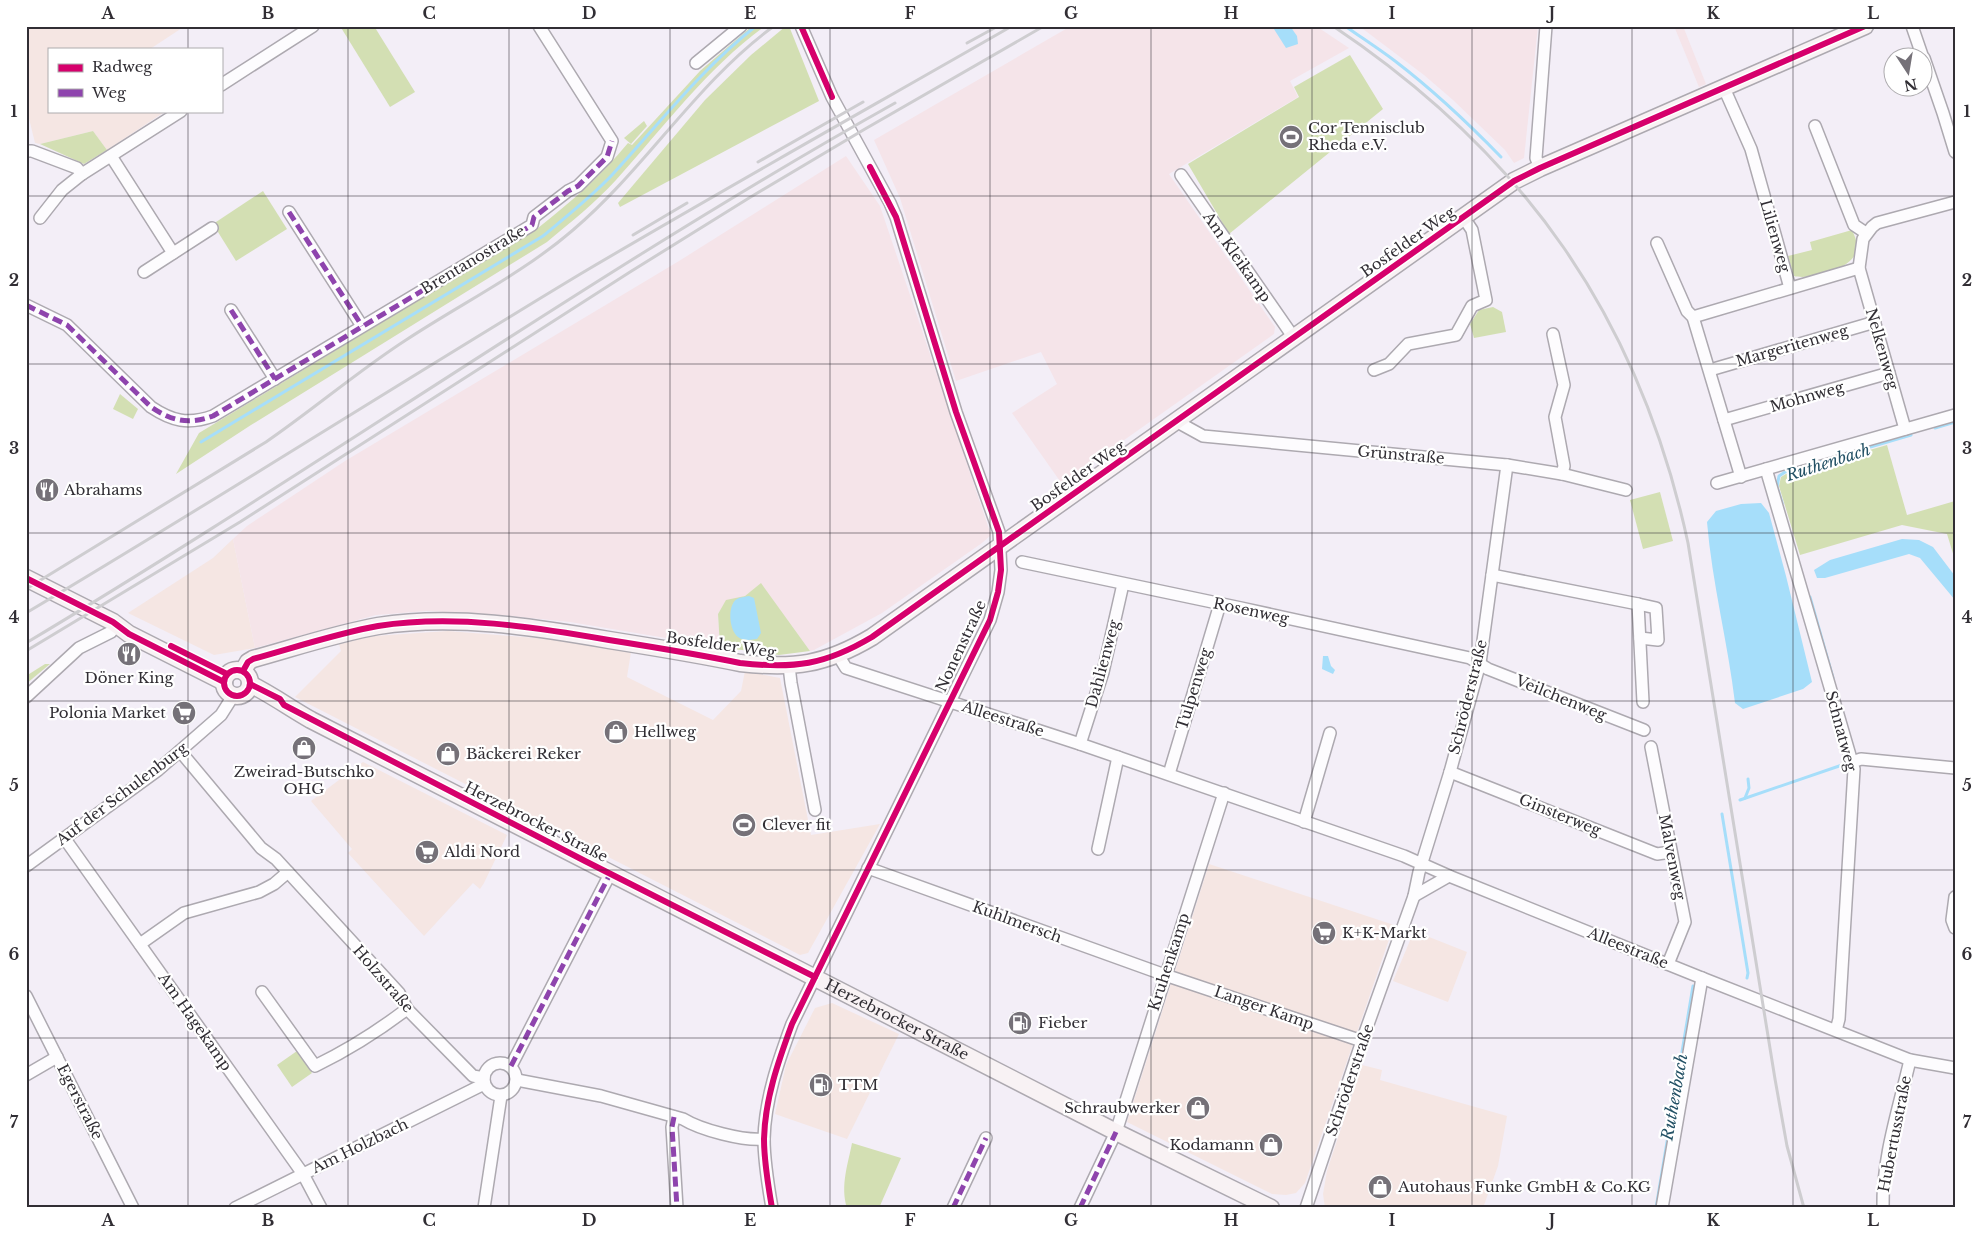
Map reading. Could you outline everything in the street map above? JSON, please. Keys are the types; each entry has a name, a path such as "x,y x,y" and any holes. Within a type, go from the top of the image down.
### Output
{"street":[{"path":"222,84 313,26"},
{"name":"Brentanostraße","path":"26,305 67,325 151,407 166,416 198,421 213,416 532,225 534,217 568,191 578,186 607,157 612,141 539,26"},
{"path":"696,63 741,26"},
{"name":"Nonenstraße","path":"772,1208 764,1139 767,1107 779,1059 792,1024 990,620 1001,570 999,532 956,412 896,217 832,97 801,26"},
{"path":"1540,168 1536,158 1546,26"},
{"name":"Bosfelder Weg","path":"237,683 248,662 253,659 368,628 444,622 501,624 552,630 740,663 789,666 838,655 872,637 1514,182 1540,168 1865,26"},
{"path":"1912,26 1920,48"},
{"path":"1934,87 1955,152"},
{"name":"Lilienweg","path":"1693,317 1790,288 1750,149 1724,88"},
{"path":"40,218 62,190 82,174 179,112"},
{"path":"1815,126 1854,225 1866,233 1878,224 1955,202"},
{"path":"26,151 32,150 77,168 82,174"},
{"path":"111,156 173,254"},
{"name":"Am Kleikamp","path":"1181,176 1294,338"},
{"path":"289,212 362,326"},
{"path":"1374,370 1389,364 1408,344 1456,335 1472,306 1486,300 1472,230 1464,218"},
{"path":"144,272 212,228"},
{"name":"Nelkenweg","path":"1866,233 1860,250 1859,268 1905,429"},
{"path":"1657,243 1687,311 1693,317 1740,477"},
{"path":"1790,288 1859,268"},
{"path":"231,310 275,380"},
{"name":"Margeritenweg","path":"1710,370 1875,322"},
{"path":"1554,334 1564,385 1555,417 1564,466 1562,474"},
{"name":"Mohnweg","path":"1724,420 1889,373"},
{"path":"1717,483 1955,415"},
{"name":"Grünstraße","path":"1179,420 1183,425 1203,436 1506,465 1562,474 1626,490"},
{"name":"Schröderstraße","path":"1306,1208 1362,1041 1414,896 1421,864 1450,772 1480,663 1506,465"},
{"name":"Schnatweg","path":"1766,469 1854,769 1839,1019 1836,1030"},
{"name":"Rosenweg","path":"1022,562 1470,658 1480,663"},
{"path":"1492,575 1656,608 1658,640 1640,638"},
{"name":"Herzebrocker Straße","path":"26,578 119,625 133,627 276,706 284,705 610,874 1116,1132 1271,1208"},
{"name":"Dahlienweg","path":"1080,744 1103,672 1123,584"},
{"name":"Tulpenweg","path":"1168,774 1220,604"},
{"path":"1638,604 1643,702"},
{"path":"26,697 79,648 111,632 119,625"},
{"name":"Alleestraße","path":"838,655 846,668 1080,744 1404,856 1449,876 1910,1060 1955,1068"},
{"name":"Veilchenweg","path":"1480,663 1488,669 1644,730"},
{"path":"789,666 792,692 815,810"},
{"name":"Auf der Schulenburg","path":"26,866 143,782 180,751 221,715 237,683"},
{"path":"1304,822 1330,733"},
{"name":"Malvenweg","path":"1651,747 1685,922 1668,964"},
{"name":"Holzstraße","path":"180,751 261,848 276,859 399,993 407,1009 473,1076 484,1081"},
{"path":"1098,849 1118,757"},
{"path":"1852,762 1861,759 1955,768"},
{"name":"Ginsterweg","path":"1450,772 1657,854 1671,852"},
{"name":"Kruhenkamp","path":"1080,1208 1116,1132 1224,793"},
{"name":"Am Hagekamp","path":"65,839 303,1174 321,1208"},
{"name":"Kuhlmersch","path":"868,868 1165,975"},
{"path":"140,944 184,913 259,892 274,884 288,872"},
{"path":"511,1066 610,874"},
{"path":"1414,896 1449,876"},
{"path":"1955,897 1952,920 1955,928"},
{"name":"Langer Kamp","path":"1165,975 1362,1041"},
{"path":"1662,1208 1702,978"},
{"path":"262,992 315,1066 348,1050 407,1009"},
{"name":"Egerstraße","path":"26,996 133,1208"},
{"path":"26,1075 57,1057"},
{"name":"Hubertusstraße","path":"1883,1208 1883,1192 1890,1149 1910,1060"},
{"path":"500,1063 511,1066 516,1072 517,1080 515,1088 509,1094 501,1096 490,1093 484,1081 489,1067 500,1063"},
{"path":"517,1080 601,1096 750,1141 764,1139"},
{"name":"Am Holzbach","path":"235,1208 484,1081"},
{"path":"484,1208 501,1096"},
{"path":"674,1117 672,1127 677,1208"},
{"path":"953,1208 986,1138"}],"shaded area":[{"path":"26,26 185,26 152,48 48,48 48,112 164,112 107,150 93,131 40,144 35,143 26,106"},
{"path":"1071,26 1316,26 1349,48 1290,81 1298,97 1169,174 1275,327 1274,334 1062,484 1012,413 1057,384 1041,352 956,381 900,198 874,140"},
{"path":"1359,26 1538,26 1524,158 1514,163 1505,150 1453,100 1424,75"},
{"path":"1674,26 1683,26 1706,84 1699,87"},
{"path":"846,156 880,206 991,535 982,543 882,613 810,651 761,584 745,596 726,601 718,614 720,647 570,622 500,615 427,611 376,615 255,648 233,539 247,526 345,461 679,261"},
{"path":"233,539 255,648 214,655 128,613 213,558"},
{"path":"448,631 548,639 631,652 627,677 713,720 741,691 745,671 780,678 811,835 880,824 808,953 800,955 295,697 341,651 339,644 374,636"},
{"path":"363,762 507,835 480,889 473,883 424,936 348,853 352,849 311,801"},
{"path":"1209,864 1394,925 1305,1183 1296,1193 1286,1195 1272,1194 1127,1122"},
{"path":"1414,931 1467,952 1448,1002 1393,981"},
{"path":"832,1003 899,1034 847,1139 775,1114 786,1065 815,1008"},
{"path":"1362,1065 1382,1070 1380,1080 1507,1116 1498,1166 1483,1208 1325,1208 1323,1194 1327,1171"}],"green space":[{"path":"340,26 374,26 415,92 390,107"},
{"path":"752,26 765,26 724,61 686,99 608,188 547,242 251,425 176,474 199,433 538,228 585,188 628,143 632,145 700,71"},
{"path":"786,26 789,26 819,101 620,207 618,203 705,100 751,55"},
{"name":"Cor Tennisclub Rheda e.V.","path":"1350,55 1383,109 1229,234 1188,164 1299,97 1294,87"},
{"path":"644,121 647,126 631,144 624,138"},
{"path":"93,131 107,150 84,164 40,144"},
{"path":"263,191 287,229 236,261 213,224"},
{"path":"1852,230 1857,249 1853,258 1846,264 1838,269 1819,275 1794,276 1788,256 1812,250 1810,242"},
{"path":"1493,307 1502,312 1506,332 1474,338 1470,324 1479,310"},
{"path":"120,394 138,409 133,419 113,409"},
{"path":"1887,445 1907,515 1955,501 1955,560 1947,534 1902,525 1800,555 1779,486 1781,477"},
{"path":"1660,492 1673,541 1643,549 1630,500"},
{"path":"761,583 810,651 779,655 720,647 718,614 726,600 745,596"},
{"path":"45,664 50,664 26,684 26,676"},
{"path":"297,1051 312,1073 292,1087 277,1065"},
{"path":"852,1143 901,1158 879,1208 847,1208 844,1183"}],"water":[{"path":"1272,26 1290,26 1297,36 1298,44 1286,48"},
{"path":"1761,503 1769,513 1812,682 1803,689 1743,709 1735,703 1712,568 1707,522 1716,511 1741,504"},
{"path":"1902,539 1919,540 1933,547 1955,576 1955,600 1920,558 1909,554 1825,578 1817,578 1814,570 1830,560"},
{"path":"749,596 754,598 761,633 757,639 747,640 735,634 730,618 734,602 741,597"},
{"path":"1323,656 1328,656 1331,666 1335,670 1333,674 1322,669"}],"waterway":[{"path":"201,442 543,236 604,183 717,60 756,26"},
{"path":"1345,26 1423,83 1501,157"},
{"name":"Ruthenbach","path":"1935,428 1955,422"},
{"name":"Ruthenbach","path":"1782,503 1777,487 1779,476 1785,472 1911,435"},
{"name":"Ruthenbach","path":"1810,597 1833,678"},
{"name":"Ruthenbach","path":"1740,800 1845,764"},
{"path":"1745,798 1749,788 1748,779"},
{"name":"Ruthenbach","path":"1722,814 1748,973 1747,978"},
{"name":"Ruthenbach","path":"1656,1208 1693,986"}],"railway":[{"path":"26,589 266,442 388,352 513,274 553,246 599,206 720,73 774,26"},
{"path":"967,43 998,26"},
{"path":"26,613 582,273 1012,26"},
{"path":"26,651 240,522 749,198 1044,26"},
{"path":"1333,26 1401,76 1462,129 1516,186 1564,248 1605,314 1639,385 1667,461 1688,543 1775,1079 1787,1146 1804,1208"},
{"path":"758,162 863,102"},
{"path":"26,643 243,508 675,233 895,103"},
{"path":"633,235 687,203"}],"marked path":[{"path":"26,305 67,325 151,407 166,416 180,420 204,419 213,416 532,225 534,217 568,191 578,186 607,157 612,141"},
{"path":"289,212 362,326"},
{"path":"231,310 275,379"},
{"path":"511,1066 610,874"},
{"path":"674,1117 672,1127 677,1208"},
{"path":"1080,1208 1116,1132"},
{"path":"953,1208 986,1138"}],"cycle path":[{"path":"801,26 832,97"},
{"path":"243,671 248,662 253,659 331,637 378,626 436,621 523,627 759,665 809,663 839,654 872,637 1514,181 1865,26"},
{"path":"772,1208 765,1156 765,1124 773,1081 792,1024 990,620 998,592 1001,570 999,532 956,412 896,217 870,167"},
{"path":"26,578 113,622 129,634 224,682"},
{"path":"171,646 227,674"},
{"path":"237,670 246,674 250,683 246,692 237,696 228,692 224,683 228,674 237,670"},
{"path":"250,684 280,699 284,705 585,861 815,977"}],"place":[{"name":"Cor Tennisclub Rheda e.V.","path":"1291,137"},
{"name":"Abrahams","path":"47,490"},
{"name":"Döner King","path":"129,654"},
{"name":"Polonia Market","path":"184,713"},
{"name":"Hellweg","path":"616,732"},
{"name":"Zweirad-Butschko OHG","path":"304,748"},
{"name":"Bäckerei Reker","path":"448,754"},
{"name":"Clever fit","path":"744,825"},
{"name":"Aldi Nord","path":"427,852"},
{"name":"K+K-Markt","path":"1324,933"},
{"name":"Fieber","path":"1020,1023"},
{"name":"TTM","path":"821,1085"},
{"name":"Schraubwerker","path":"1198,1108"},
{"name":"Kodamann","path":"1271,1145"},
{"name":"Autohaus Funke GmbH & Co.KG","path":"1380,1187"}]}
